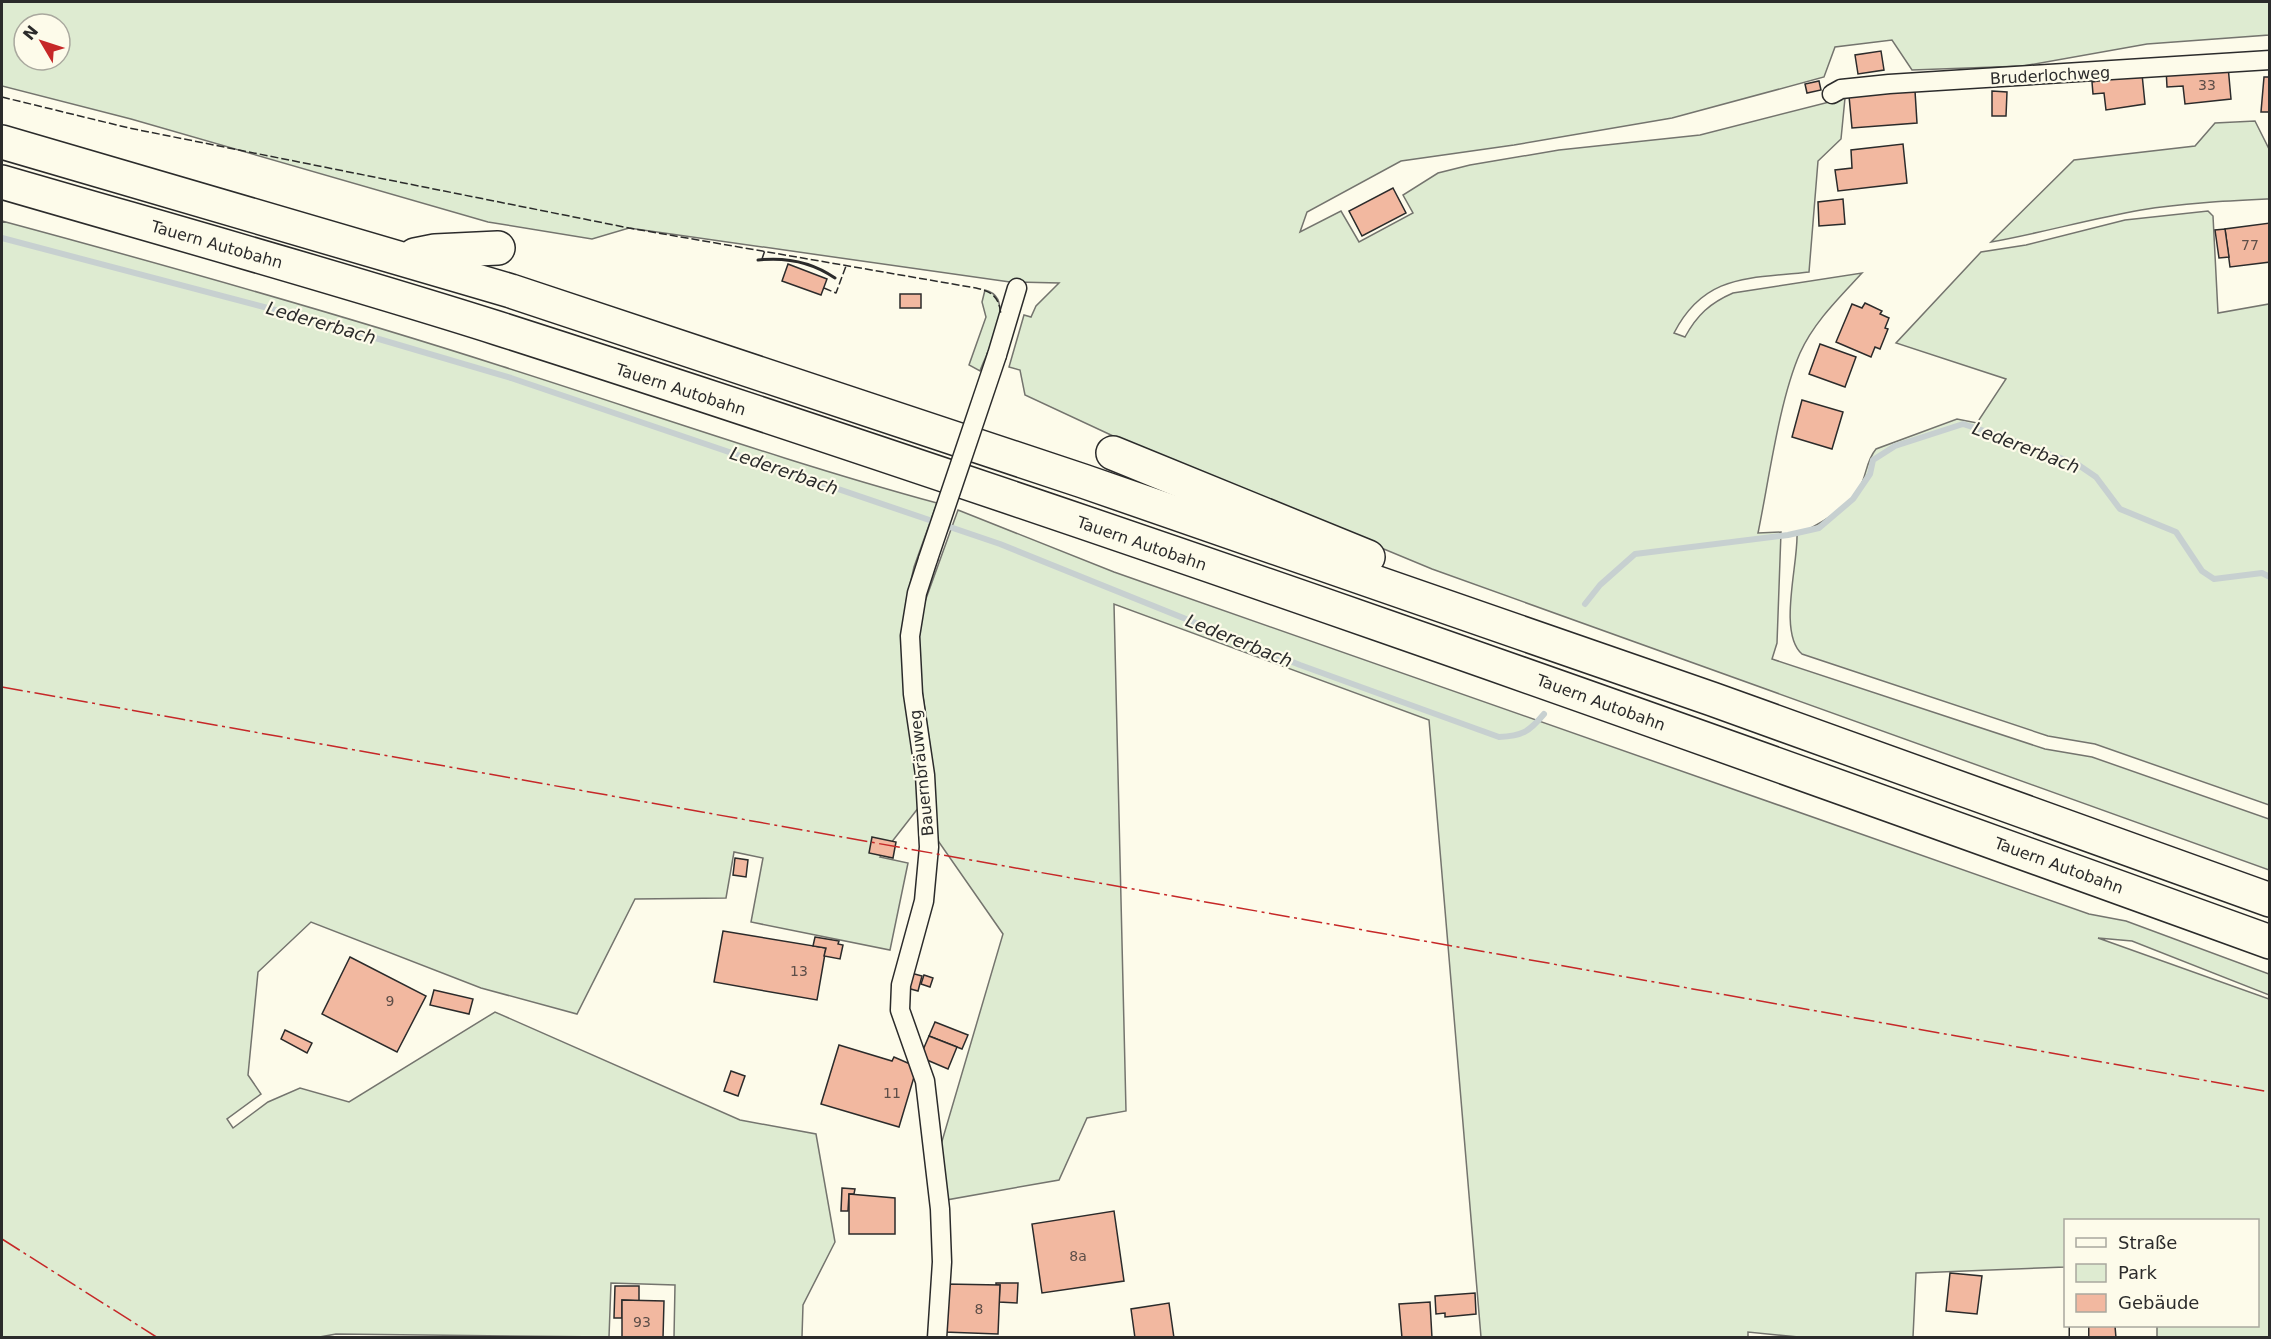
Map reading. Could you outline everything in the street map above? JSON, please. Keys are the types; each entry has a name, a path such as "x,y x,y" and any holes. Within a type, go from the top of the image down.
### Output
{"highway":[{"path":"2,142 522,295 1083,481 1497,624 2270,900"},
{"name":"Tauern Autobahn","path":"2,182 293,265 497,328 1070,518 1544,682 2270,942"},
{"path":"401,258 435,251 498,248"},
{"path":"1113,453 1426,581 1497,624"}],"street":[{"name":"Bruderlochweg","path":"1832,94 1841,89 1888,84 2270,60"},
{"name":"Bauernbräuweg","path":"937,1338 942,1262 940,1209 925,1081 900,1011 901,985 924,901 929,847 925,775 913,694 910,636 917,593 997,355 1017,288"}],"green space":[{"path":"2,2 2269,2 2269,35 2147,44 2023,66 1912,70 1892,40 1835,47 1824,77 1672,118 1514,145 1401,161 1307,212 1300,232 1341,211 1359,242 1413,213 1403,195 1438,173 1470,165 1559,150 1700,135 1845,98 1841,139 1818,161 1809,272 1749,279 1715,289 1700,299 1686,313 1674,333 1685,337 1705,310 1733,293 1862,273 1812,331 1800,353 1780,417 1758,533 1781,532 1777,643 1772,659 2045,749 2092,757 2269,819 2269,870 1432,569 1126,442 1025,395 1020,370 1009,367 1024,315 1031,317 1036,306 1059,283 1010,282 629,228 592,239 488,222 131,119 2,86"},
{"path":"2255,121 2269,149 2269,199 2189,204 2141,210 1991,242 2074,160 2195,146 2215,123"},
{"path":"2208,211 2213,216 2218,313 2269,304 2269,805 2095,744 2048,736 1802,654 1795,644 1791,631 1790,615 1797,535 1823,521 1855,495 1876,449 1957,419 1977,423 2006,379 1896,343 1981,252 2026,245 2125,220"},
{"path":"2,221 377,327 773,454 937,503 914,567 906,602 902,651 919,807 880,857 908,863 890,950 751,922 763,858 734,852 726,898 635,899 577,1014 481,988 311,922 258,972 248,1075 261,1094 227,1119 233,1128 268,1102 300,1088 349,1102 495,1012 740,1120 816,1134 835,1242 803,1305 802,1337 674,1337 675,1285 611,1283 609,1337 336,1334 314,1338 2,1337"},
{"path":"985,290 995,295 999,303 1000,314 980,371 969,365 986,317 982,302"},
{"path":"958,510 1114,572 2089,914 2126,921 2269,974 2269,995 2132,941 2098,938 2269,999 2269,1337 2157,1337 2157,1327 2259,1327 2259,1219 2064,1219 2064,1267 1916,1273 1913,1337 1809,1338 1748,1332 1748,1338 1481,1337 1429,720 1114,604 1126,1111 1087,1118 1059,1180 946,1200 940,1148 1003,934 934,835 931,753 917,654 923,607"}],"building":[{"path":"1881,51 1884,70 1858,74 1855,55"},
{"path":"2228,66 2231,99 2185,104 2183,86 2167,87 2166,68"},
{"path":"2142,74 2145,104 2106,110 2104,93 2093,94 2092,82"},
{"path":"2264,77 2270,77 2270,112 2261,112"},
{"path":"1819,81 1821,90 1807,93 1805,84"},
{"path":"1915,91 1917,123 1852,128 1849,96"},
{"path":"1992,91 2007,92 2006,116 1992,116"},
{"path":"1903,144 1907,183 1838,191 1835,170 1852,168 1851,150"},
{"path":"1393,188 1406,213 1362,236 1349,211"},
{"path":"1843,199 1845,224 1819,226 1818,202"},
{"path":"2270,223 2270,262 2230,267 2225,229"},
{"path":"2225,229 2229,257 2219,258 2215,230"},
{"path":"788,264 827,279 821,295 782,281"},
{"path":"900,294 921,294 921,308 900,308"},
{"path":"1865,303 1882,311 1880,314 1889,318 1885,328 1888,329 1880,349 1875,347 1871,357 1836,342 1852,304 1862,308"},
{"path":"1820,344 1856,357 1845,387 1809,374"},
{"path":"1802,400 1843,412 1832,449 1792,437"},
{"path":"872,837 896,842 893,858 869,853"},
{"path":"735,858 748,860 746,877 733,875"},
{"path":"723,931 826,948 817,1000 714,982"},
{"path":"815,937 839,941 838,944 843,945 840,959 824,956 826,948 813,946"},
{"path":"350,957 426,996 397,1052 322,1014"},
{"path":"911,973 922,976 918,991 907,988"},
{"path":"924,975 933,978 930,987 921,984"},
{"path":"434,990 473,999 469,1014 430,1005"},
{"path":"935,1022 968,1035 962,1049 929,1036"},
{"path":"285,1030 312,1043 307,1053 281,1039"},
{"path":"929,1036 957,1047 948,1069 920,1057"},
{"path":"839,1045 892,1061 894,1057 917,1067 899,1127 821,1104"},
{"path":"731,1071 745,1076 738,1096 724,1091"},
{"path":"842,1188 855,1189 854,1194 849,1194 848,1211 841,1211"},
{"path":"849,1194 895,1198 895,1234 849,1234"},
{"path":"1114,1211 1124,1281 1042,1293 1032,1224"},
{"path":"1950,1273 1982,1276 1977,1314 1946,1311"},
{"path":"996,1283 1018,1283 1017,1303 999,1302 1000,1285"},
{"path":"945,1284 1000,1285 998,1334 944,1332"},
{"path":"615,1286 639,1286 639,1301 622,1300 622,1318 614,1318"},
{"path":"1475,1293 1476,1314 1445,1317 1445,1313 1436,1314 1435,1296"},
{"path":"622,1300 664,1301 663,1338 622,1338"},
{"path":"1430,1302 1432,1338 1402,1338 1399,1304"},
{"path":"1169,1303 1174,1338 1135,1338 1131,1309"},
{"path":"2085,1327 2115,1327 2116,1338 2086,1338"}],"waterway":[{"name":"Ledererbach","path":"2,238 321,322 511,378 1000,544 1300,665 1499,737 1514,736 1524,732 1544,714"},
{"name":"Ledererbach","path":"1585,604 1600,585 1635,554 1788,535 1819,528 1853,499 1870,474 1873,460 1895,446 1963,424 2077,464 2096,477 2120,509 2176,532 2202,571 2214,579 2262,573 2270,577"}],"fence":[{"path":"2,97 129,128 629,228 976,288 994,296 999,304 1001,315"},
{"path":"762,259 765,250"},
{"path":"824,288 836,293 846,266"}],"wall":[{"path":"758,260 778,259 808,264 835,278"}],"power":[{"path":"2,687 2270,1092"},
{"path":"2,1239 158,1338"}]}
